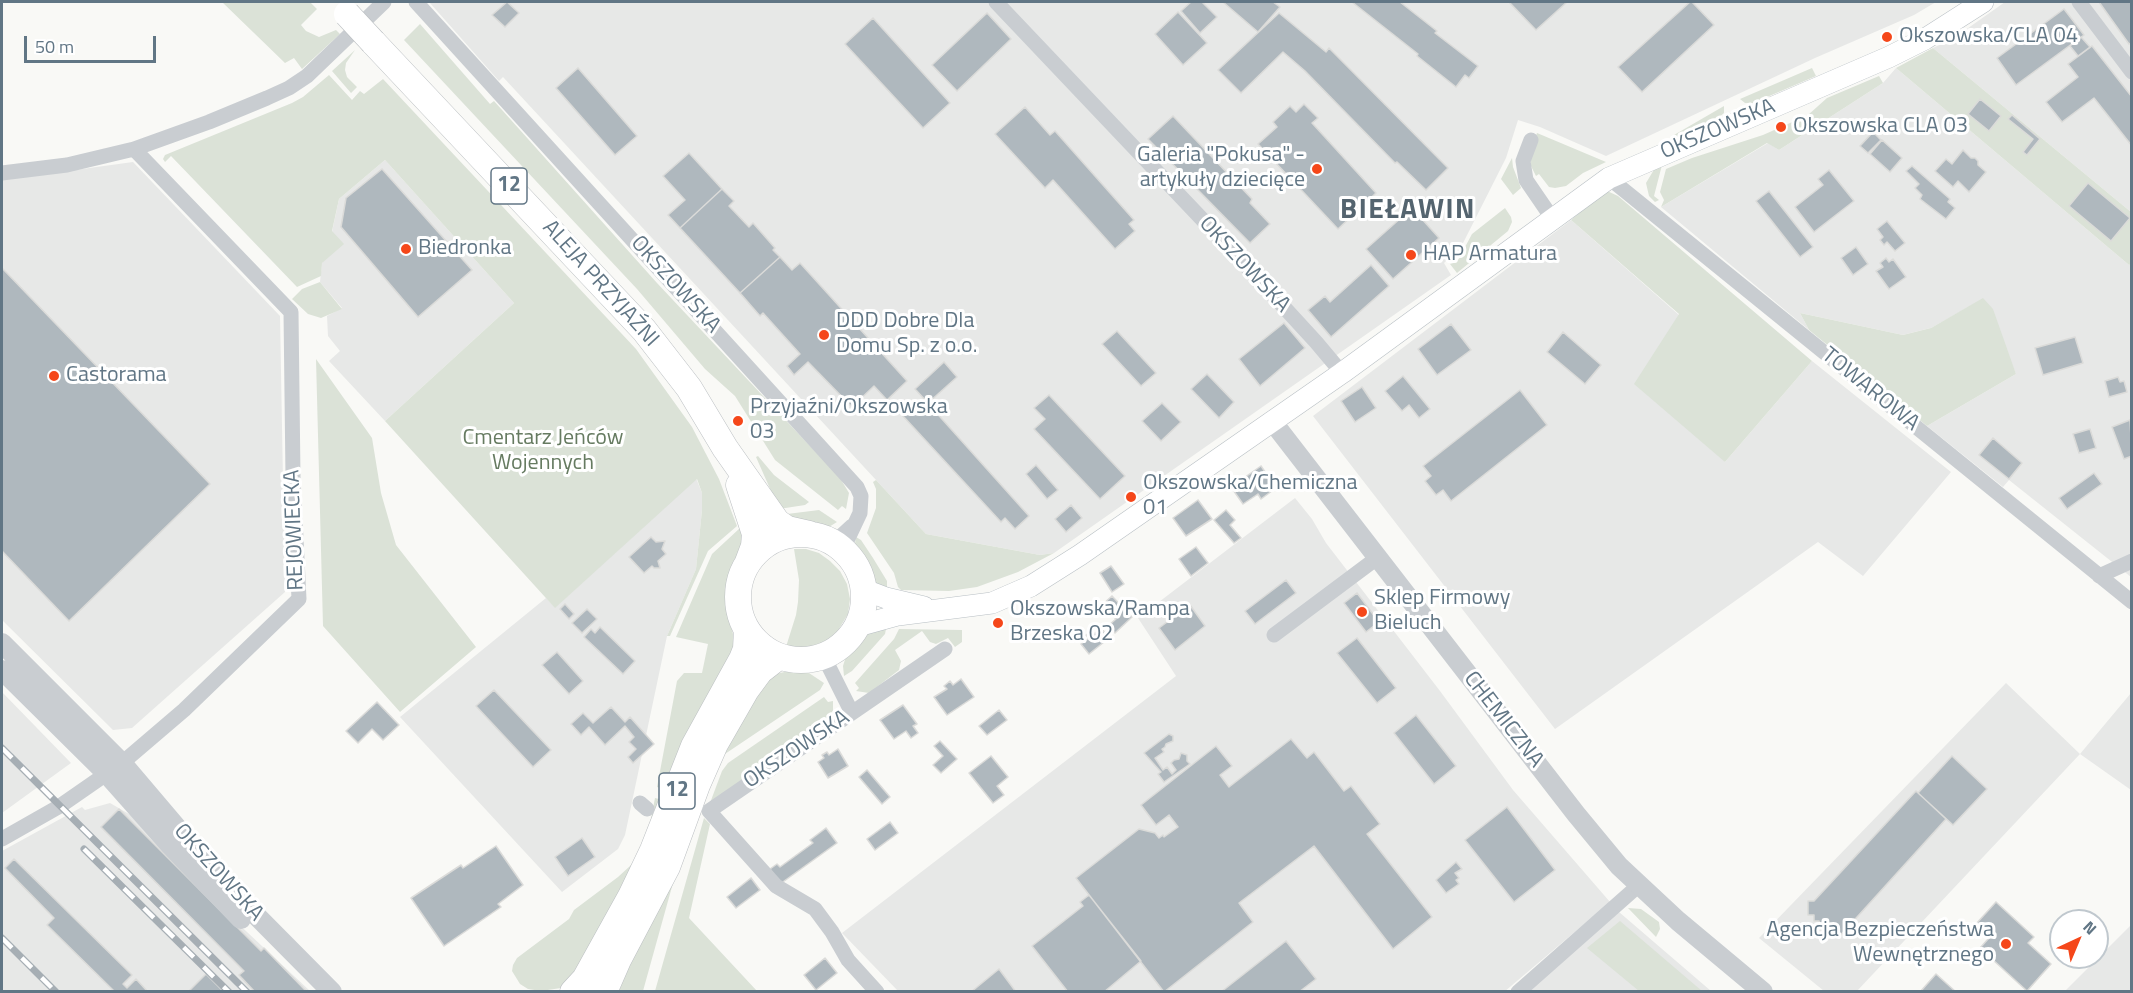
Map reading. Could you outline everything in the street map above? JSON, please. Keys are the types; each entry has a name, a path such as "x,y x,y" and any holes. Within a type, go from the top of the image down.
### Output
{"highway":[{"name":"ALEJA PRZYJAŹNI","path":"341,8 644,330 689,388 725,448 777,522 787,529 827,541"},
{"name":"ALEJA PRZYJAŹNI","path":"725,448 755,534 754,546 748,562"},
{"path":"748,562 765,545 785,536 827,541 858,568 865,590 864,608 858,626 844,644 824,657 801,661 778,657"},
{"name":"12","path":"604,992 667,867 696,785 715,744 746,690 760,671 778,657 760,646 747,630 740,614 738,596 741,578 748,562"},
{"name":"12","path":"573,992 585,979 631,896 653,850 694,746 742,659 746,649 747,630"}],"main road":[{"name":"OKSZOWSKA","path":"858,626 879,619 992,603 1031,586 1089,549 1342,373 1609,177 1889,57 1925,39 1983,2"},
{"name":"OKSZOWSKA","path":"865,590 886,598 937,610"}],"street":[{"path":"2,173 67,165 134,149 209,122 298,82 384,2"},
{"name":"OKSZOWSKA","path":"416,2 857,487 861,496 860,513 854,524 827,541"},
{"name":"OKSZOWSKA","path":"996,2 1317,342 1342,373"},
{"path":"2079,2 2132,72"},
{"path":"1531,140 1522,161 1526,180 1552,218"},
{"name":"REJOWIECKA","path":"114,769 184,710 299,599 293,477 291,312 134,149"},
{"name":"TOWAROWA","path":"1609,177 2132,602"},
{"name":"CHEMICZNA","path":"1272,421 1612,859 1638,886 1763,992"},
{"path":"1274,635 1377,558"},
{"path":"2099,576 2132,561"},
{"path":"2,643 114,769"},
{"name":"OKSZOWSKA","path":"877,992 848,960 815,909 776,886 709,811 945,649"},
{"path":"824,657 852,713"},
{"path":"2,670 114,769"},
{"path":"2,838 60,806 114,769"},
{"name":"OKSZOWSKA","path":"114,769 212,890 314,992"},
{"name":"OKSZOWSKA","path":"114,769 332,992"},
{"path":"1518,992 1638,886"}],"shaded area":[{"path":"1936,2 1914,15 1815,58 1606,156 1540,127 1518,120 1506,158 1457,255 1453,261 1448,259 1444,263 1451,275 1054,553 1040,555 926,534 503,77 499,81 430,3"},
{"path":"2005,2 2131,2 2131,212 1933,48 1954,38"},
{"path":"1896,68 2129,265 2131,264 2131,577 2009,480 2003,487 1927,426 2016,374 1983,299 1931,328 1903,335 1800,313 1809,330 1661,207 1768,143 1779,150 1883,83"},
{"path":"385,160 514,303 385,421 329,361 340,351 328,336 327,316 342,308 320,282 322,263 339,199"},
{"path":"133,162 280,316 285,592 132,728 113,730 2,620 2,180"},
{"path":"1571,220 1679,315 1725,462 1812,361 1951,472 1863,576 1818,542 1555,729 1313,416"},
{"path":"696,478 702,493 702,510 696,569 667,636 625,835 618,849 562,892 400,717 546,598 555,607"},
{"path":"1295,498 1312,519 1326,543 1513,790 1610,902 1504,992 898,991 842,933 1176,676 1138,618"},
{"path":"2006,683 2080,754 1857,991 1824,991 1759,938"},
{"path":"2,692 71,763 2,813"},
{"path":"2131,693 2131,790 2080,754"},
{"path":"110,803 141,821 231,917 310,991 2,992 2,851 82,807 85,810"},
{"path":"1619,912 1711,991 1525,992"},
{"path":"2131,925 2131,991 2065,991 2087,969 2109,969 2109,947"}],"green space":[{"path":"222,2 310,2 317,9 301,25 306,31 319,37 336,30 340,34 302,69 294,58 285,63"},
{"path":"420,24 490,104 494,101 657,283 840,478 849,493 846,509 842,506 838,510 775,460 735,396 705,369 637,289 404,40"},
{"path":"1933,48 2131,212 2131,264 2129,265 1896,68"},
{"path":"355,50 346,63 345,70 347,77 357,87 351,93 332,71"},
{"path":"1812,68 1816,76 1753,103 1745,103 1740,99"},
{"name":"Cmentarz Jeńców Wojennych","path":"329,75 352,100 360,91 364,94 383,79 636,349 692,427 719,479 737,526 708,551 670,636 667,636 696,569 702,510 702,493 697,479 555,608 385,421 514,303 385,160 339,199 332,231 344,244 322,263 321,276 297,287 171,156 165,162 163,159 165,155 292,103 303,97"},
{"path":"1879,76 1883,83 1779,150 1767,143 1661,207 1664,200 1660,192 1666,169 1763,135 1808,115 1827,98"},
{"path":"1724,106 1724,113 1717,119 1675,138 1674,135"},
{"path":"1537,133 1606,162 1583,173 1566,186 1549,187 1539,174 1536,176 1531,166 1530,153"},
{"path":"1512,158 1521,188 1513,195 1501,179"},
{"path":"1662,165 1654,196 1659,200 1655,202 1649,196 1646,183 1655,168"},
{"path":"1605,190 1618,196 1812,361 1725,462 1634,384 1679,314 1571,220"},
{"path":"1505,208 1512,222 1508,231 1457,273 1450,264 1457,262 1472,234"},
{"path":"320,282 342,309 321,318 308,314 292,299 302,289"},
{"path":"1983,298 1993,309 2016,374 1927,426 1809,330 1800,313 1903,335 1931,328"},
{"path":"316,359 372,438 381,493 396,545 476,647 400,712 323,626"},
{"path":"758,456 774,475 809,502 805,505 779,509 756,457"},
{"path":"876,480 926,534 1040,555 1054,553 1018,572 977,587 949,591 901,590 894,573 867,533 876,508 876,489 873,482"},
{"path":"819,510 837,522 824,530 814,530 779,515"},
{"path":"740,528 747,541 732,570 726,597 736,650 670,791 657,787 677,681 684,673 702,673 708,644 676,637 712,554"},
{"path":"856,537 861,540 887,581 887,589 872,583 856,555 854,549"},
{"path":"794,549 806,549 819,553 830,561 840,571 847,584 850,599 848,614 834,637 824,645 812,650 798,652 785,650 798,602 799,580"},
{"path":"887,624 885,634 852,671 844,676 843,666 847,653 864,633"},
{"path":"899,629 962,630 962,642 955,647 948,638 936,644 930,642 922,631 895,650 901,661 899,670 869,693 856,691 859,688 855,683 894,639"},
{"path":"789,671 806,671 824,683 820,690 719,758 729,729 771,675"},
{"path":"824,697 828,702 833,701 833,712 827,722 710,803 722,771 728,763"},
{"path":"655,798 667,801 652,842 634,884 579,976 572,983 561,988 541,991 528,989 520,984 512,971 517,958 569,919 574,910 618,877 640,853 647,839"},
{"path":"704,818 710,824 689,918 757,991 655,991"},
{"path":"683,847 643,991 610,992"},
{"path":"1628,908 1641,909 1659,922 1660,929 1656,937"},
{"path":"1620,921 1702,991 1639,991 1587,948"}],"building":[{"path":"507,2 519,13 505,27 492,15"},
{"path":"1191,2 1202,2 1217,17 1200,33 1181,11"},
{"path":"1223,2 1273,2 1280,7 1258,32"},
{"path":"1352,2 1400,2 1478,66 1469,78 1465,75 1456,87"},
{"path":"1509,2 1567,2 1536,30"},
{"path":"1690,2 1714,25 1642,92 1618,67"},
{"path":"2099,2 2132,2 2132,42 2129,44"},
{"path":"2064,9 2084,35 2016,85 1997,58"},
{"path":"1178,12 1207,43 1183,65 1155,34"},
{"path":"987,13 1011,39 957,91 932,65"},
{"path":"1279,13 1326,52 1329,48 1448,168 1426,190 1397,162 1395,163 1305,71 1283,52 1241,93 1218,70"},
{"path":"873,18 950,103 923,128 845,44"},
{"path":"2081,37 2090,47 2078,56 2070,46"},
{"path":"2092,46 2132,97 2132,146 2094,98 2062,122 2046,102 2078,77 2068,64"},
{"path":"578,68 637,136 615,155 556,88"},
{"path":"1980,99 2001,116 1989,131 1968,114"},
{"name":"Galeria \"Pokusa\" - artykuły dziecięce","path":"1304,104 1318,118 1312,123 1376,193 1338,229 1258,144 1277,127 1273,122 1290,106 1296,112"},
{"path":"1025,107 1050,135 1055,131 1134,220 1129,224 1135,231 1115,249 1053,180 1045,188 995,134"},
{"path":"2012,115 2040,139 2027,155 2023,152 2033,139 2008,119"},
{"path":"1173,116 1252,199 1250,203 1270,224 1250,243 1148,139"},
{"path":"1873,132 1881,140 1868,153 1860,146"},
{"path":"1882,140 1902,158 1890,172 1870,154"},
{"path":"1963,150 1971,158 1975,158 1978,165 1986,172 1969,192 1958,181 1953,187 1935,171 1946,159 1952,164"},
{"path":"689,153 722,189 680,228 668,215 685,200 663,176"},
{"path":"1912,166 1950,199 1948,202 1955,208 1946,219 1920,199 1922,195 1915,188 1919,184 1906,171"},
{"name":"Biedronka","path":"382,169 472,270 418,317 341,227 346,198"},
{"path":"1829,170 1854,201 1814,232 1795,207 1823,185 1818,179"},
{"path":"2088,183 2130,218 2111,241 2069,206"},
{"path":"722,189 734,201 729,206 749,227 753,223 780,257 740,293 680,228"},
{"path":"1769,191 1813,247 1800,257 1756,201"},
{"path":"1412,208 1439,238 1393,279 1366,249"},
{"path":"1887,221 1905,243 1895,251 1887,242 1884,245 1880,240 1883,237 1877,229"},
{"path":"1856,247 1868,264 1853,275 1841,258"},
{"name":"DDD Dobre Dla Domu Sp. z o.o.","path":"780,257 792,270 800,263 907,381 887,400 874,386 852,407 808,362 794,375 787,366 800,354 763,313 760,316 740,293"},
{"path":"1886,258 1889,262 1893,259 1906,277 1889,289 1876,271 1883,267 1880,263"},
{"path":"1371,265 1389,286 1331,337 1308,310 1325,296 1330,302"},
{"name":"Castorama","path":"2,268 210,484 69,621 2,551"},
{"path":"1284,323 1305,348 1260,386 1239,359"},
{"path":"1451,324 1471,350 1437,375 1418,349"},
{"path":"1117,331 1156,373 1141,386 1102,344"},
{"path":"1563,332 1601,365 1585,384 1547,352"},
{"path":"2075,337 2083,363 2043,375 2035,348"},
{"path":"944,362 957,377 928,403 915,389"},
{"path":"1207,374 1234,402 1219,418 1191,389"},
{"path":"1403,376 1430,409 1419,418 1409,405 1402,411 1385,391"},
{"path":"2118,377 2120,382 2124,381 2127,392 2109,397 2105,381"},
{"path":"1362,387 1376,408 1355,422 1341,401"},
{"path":"1520,390 1547,425 1451,501 1443,490 1436,495 1425,481 1431,476 1423,466"},
{"path":"1049,395 1125,476 1100,499 1034,429 1045,419 1034,408"},
{"path":"924,399 1029,516 1015,529 1005,518 1001,522 903,416"},
{"path":"1162,403 1181,422 1161,441 1142,421"},
{"path":"2130,420 2132,456 2124,459 2112,427"},
{"path":"2090,429 2096,448 2079,453 2073,434"},
{"path":"1993,438 2022,463 2009,479 1979,455"},
{"path":"1036,465 1058,490 1047,499 1026,474"},
{"path":"1261,466 1276,488 1261,499 1258,494 1243,504 1231,487"},
{"path":"2094,473 2102,484 2067,509 2059,498"},
{"path":"1198,500 1212,519 1186,536 1173,518"},
{"path":"1071,505 1082,518 1066,532 1055,519"},
{"path":"1226,510 1235,520 1230,525 1241,538 1234,543 1214,520"},
{"path":"651,537 656,542 665,541 662,549 666,554 658,561 660,568 652,566 644,573 629,557"},
{"path":"1196,547 1208,563 1191,576 1179,559"},
{"path":"1111,566 1124,584 1112,592 1100,573"},
{"path":"1286,580 1296,593 1255,624 1245,611"},
{"name":"Sklep Firmowy Bieluch","path":"1357,593 1379,622 1366,632 1344,603"},
{"path":"1112,596 1132,617 1115,633 1109,625 1116,619 1102,605"},
{"path":"565,604 574,614 569,619 560,609"},
{"path":"1190,605 1205,626 1175,650 1159,628"},
{"path":"587,609 597,619 582,633 572,623"},
{"path":"600,627 635,661 623,674 584,637 591,629 595,633"},
{"path":"1101,628 1109,638 1089,654 1081,644 1089,638 1086,635 1092,631 1094,634"},
{"path":"1357,638 1396,688 1377,703 1337,653"},
{"path":"557,652 583,681 569,694 542,665"},
{"path":"961,679 974,697 947,715 934,697 947,689 944,686 950,681 953,685"},
{"path":"494,690 551,750 533,767 476,706"},
{"path":"377,702 399,725 383,740 372,729 358,743 346,731"},
{"path":"903,705 917,724 913,726 918,733 911,738 906,731 894,739 880,720"},
{"path":"611,707 625,722 630,717 654,744 633,763 628,757 636,749 629,742 634,737 625,726 605,745 589,727 581,735 571,724 583,713 593,723"},
{"path":"999,710 1007,720 987,735 979,726"},
{"path":"1416,715 1456,766 1434,784 1394,733"},
{"path":"1169,734 1173,736 1173,741 1166,744 1162,749 1164,752 1155,758 1163,770 1167,767 1172,774 1176,770 1171,763 1179,759 1181,753 1187,755 1187,761 1190,764 1164,782 1158,774 1161,772 1144,753"},
{"path":"1291,739 1307,758 1314,752 1344,791 1351,786 1380,824 1367,834 1432,917 1393,949 1314,846 1239,903 1253,922 1164,992 1076,878 1139,829 1155,833 1159,838 1178,827 1169,815 1156,825 1141,805 1216,746 1232,766 1220,775 1229,787"},
{"path":"940,741 957,759 941,773 933,765 943,756 934,746"},
{"path":"838,749 848,766 828,778 818,762 824,758 822,755 827,752 829,755"},
{"path":"991,756 1008,777 997,786 1004,795 993,803 969,773"},
{"path":"1952,756 1987,789 1953,825 1918,793"},
{"path":"867,770 890,797 882,804 859,777"},
{"path":"1916,791 1946,819 1838,938 1831,937 1831,931 1825,932 1825,926 1820,926 1819,921 1814,921 1814,915 1808,915 1808,901 1814,901"},
{"path":"1507,807 1555,870 1514,902 1465,840"},
{"path":"119,809 261,951 264,948 307,992 255,992 239,975 244,971 101,827"},
{"path":"890,822 898,833 875,850 867,839"},
{"path":"826,828 837,843 780,884 770,869 777,864 780,867 813,843 810,840"},
{"path":"582,838 595,857 568,876 555,857"},
{"path":"496,846 523,885 498,904 501,907 444,946 411,898 461,865 463,868"},
{"path":"14,859 132,975 123,984 127,988 136,979 148,992 115,992 47,925 54,918 5,868"},
{"path":"1456,862 1462,869 1455,873 1459,878 1456,880 1459,884 1446,893 1436,880"},
{"path":"751,878 760,890 736,908 727,897"},
{"path":"1089,895 1141,961 1104,992 1068,992 1032,946 1083,906 1080,902"},
{"path":"1996,902 2034,937 2028,943 2049,962 2049,966 2027,991 1980,948 1989,938 1975,925"},
{"path":"1286,941 1316,979 1299,992 1221,992"},
{"path":"825,958 837,973 816,990 804,975"},
{"path":"999,969 1016,992 971,992"},
{"path":"206,974 224,992 188,992"},
{"path":"1936,974 1956,992 1920,992"}],"railway":[{"path":"2,748 247,992"},
{"path":"84,849 229,992"},
{"path":"2,938 56,992"}],"place":[{"name":"Okszowska/CLA 04","path":"1887,37"},
{"name":"Okszowska CLA 03","path":"1781,127"},
{"name":"Galeria \"Pokusa\" - artykuły dziecięce","path":"1317,169"},
{"name":"Biedronka","path":"406,249"},
{"name":"HAP Armatura","path":"1411,255"},
{"name":"DDD Dobre Dla Domu Sp. z o.o.","path":"824,335"},
{"name":"Castorama","path":"54,376"},
{"name":"Przyjaźni/Okszowska 03","path":"738,421"},
{"name":"Okszowska/Chemiczna 01","path":"1131,497"},
{"name":"Sklep Firmowy Bieluch","path":"1362,612"},
{"name":"Okszowska/Rampa Brzeska 02","path":"998,623"},
{"name":"Agencja Bezpieczeństwa Wewnętrznego","path":"2006,944"}],"district":[{"name":"BIEŁAWIN","path":"1408,211"}]}
